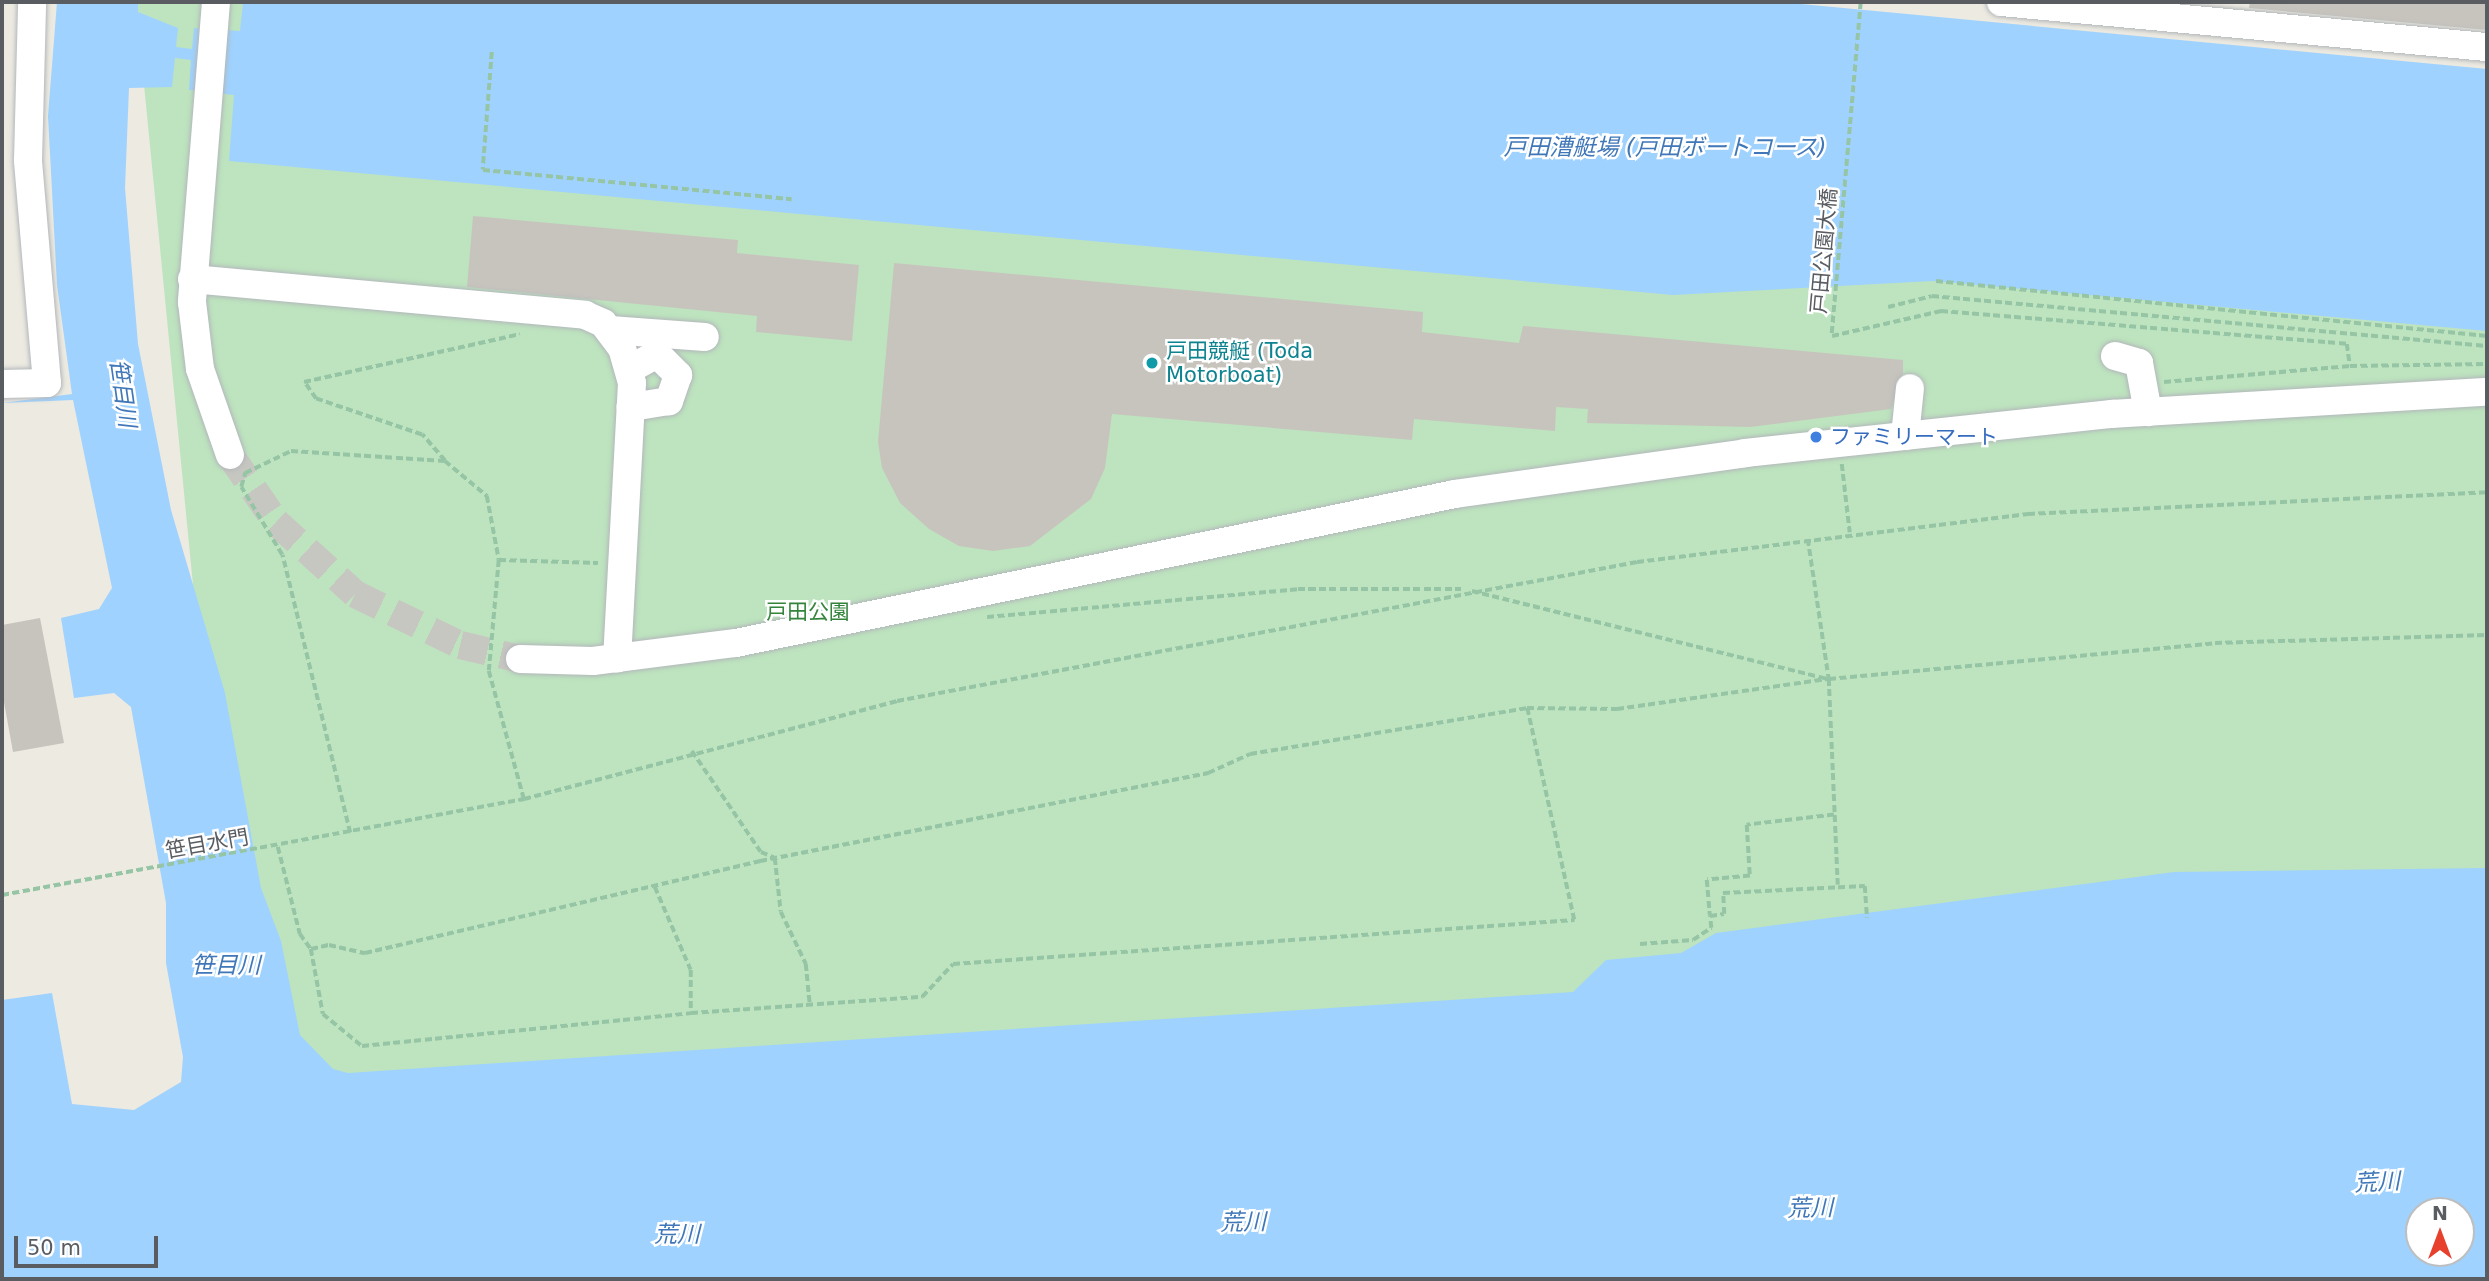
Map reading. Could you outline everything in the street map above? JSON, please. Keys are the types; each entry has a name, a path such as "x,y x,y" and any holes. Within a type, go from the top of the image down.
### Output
{"street":[{"path":"2,384 47,383 28,160 32,2"},
{"path":"216,2 192,279 200,369 230,455"},
{"path":"2001,2 2487,47"},
{"path":"192,279 585,315 610,330 705,337"},
{"path":"610,330 630,369 617,659"},
{"path":"630,369 657,354 678,375 669,401 630,407"},
{"path":"2115,356 2139,362 2148,412"},
{"path":"1905,436 1910,388"},
{"path":"520,659 617,659 736,643 1455,494 1905,436 2148,412 2487,392"}],"path":[{"name":"戸田公園大橋","path":"1861,2 1832,336 1941,310 2153,330 2347,344 2350,366"},
{"path":"492,52 483,170 792,199"},
{"path":"1936,281 2487,335"},
{"path":"1888,307 1932,296 2487,346"},
{"path":"524,799 489,671 499,560 490,502 445,461 422,435 316,399 304,382 522,333 533,310"},
{"path":"2162,382 2350,366 2487,364"},
{"path":"351,832 282,555 255,516 240,479 297,450 445,461"},
{"path":"1850,534 1842,463 1852,460"},
{"path":"980,617 1298,589 1467,590 1808,539 2140,505 2487,492"},
{"path":"1808,539 1829,679 1838,886"},
{"path":"499,560 601,563"},
{"path":"1467,590 1829,679"},
{"name":"笹目水門","path":"2,895 262,850 524,799 692,751 897,701 1467,590"},
{"path":"311,948 329,945 365,953 775,858 1208,773 1250,754 1527,708 1617,709 1829,679 2215,643 2487,635"},
{"path":"278,846 300,934 311,948 323,1014 362,1045 691,1013 922,997 953,964 1574,920 1527,708"},
{"path":"692,751 761,852 775,858"},
{"path":"1640,944 1693,940 1711,928 1707,880 1750,876 1746,825 1833,815"},
{"path":"775,858 781,912 806,964 810,1005"},
{"path":"654,886 691,970 691,1013"},
{"path":"1710,916 1724,914 1723,893 1864,886 1867,918"}],"green space":[{"name":"戸田公園","path":"105,2 1593,2 2487,71 2487,1170 257,1238 137,13"}],"water":[{"path":"57,2 138,2 138,12 178,28 176,47 192,49 194,28 240,31 243,2 1780,2 2487,69 2487,331 1933,281 1673,295 229,161 234,95 189,90 191,60 175,58 172,87 129,88 125,188 138,344 171,510 225,693 261,888 281,941 300,1035 333,1069 348,1073 1573,992 1606,960 1681,953 1716,933 2174,872 2487,868 2487,1279 2,1279 2,1000 52,993 72,1104 134,1110 181,1082 183,1057 166,963 166,903 131,707 114,693 74,698 61,618 99,609 112,588 73,400 2,403 72,394 57,285 48,116"}],"building":[{"path":"2250,2 2487,2 2487,30 2249,8"},
{"path":"473,216 738,240 737,253 859,265 852,341 756,332 757,316 467,287"},
{"name":"戸田競艇 (Toda Motorboat)","path":"894,263 1423,312 1422,332 1519,343 1523,326 1903,360 1903,373 1891,409 1750,427 1587,423 1588,409 1556,407 1555,431 1414,419 1412,440 1112,414 1105,468 1091,499 1030,546 993,551 959,546 929,529 900,503 882,468 878,442"},
{"path":"40,618 64,743 13,752 2,691 2,625"}],"tunnel":[{"path":"230,455 276,522 355,594 460,645 520,659"}],"place":[{"name":"戸田競艇 (Toda Motorboat)","path":"1152,363"},
{"name":"ファミリーマート","path":"1816,437"}],"water label":[{"name":"戸田漕艇場 (戸田ボートコース)","path":"1665,147"},
{"name":"笹目川","path":"123,393"},
{"name":"笹目川","path":"226,965"},
{"name":"荒川","path":"2377,1182"},
{"name":"荒川","path":"1810,1208"},
{"name":"荒川","path":"1243,1222"},
{"name":"荒川","path":"677,1234"}]}
